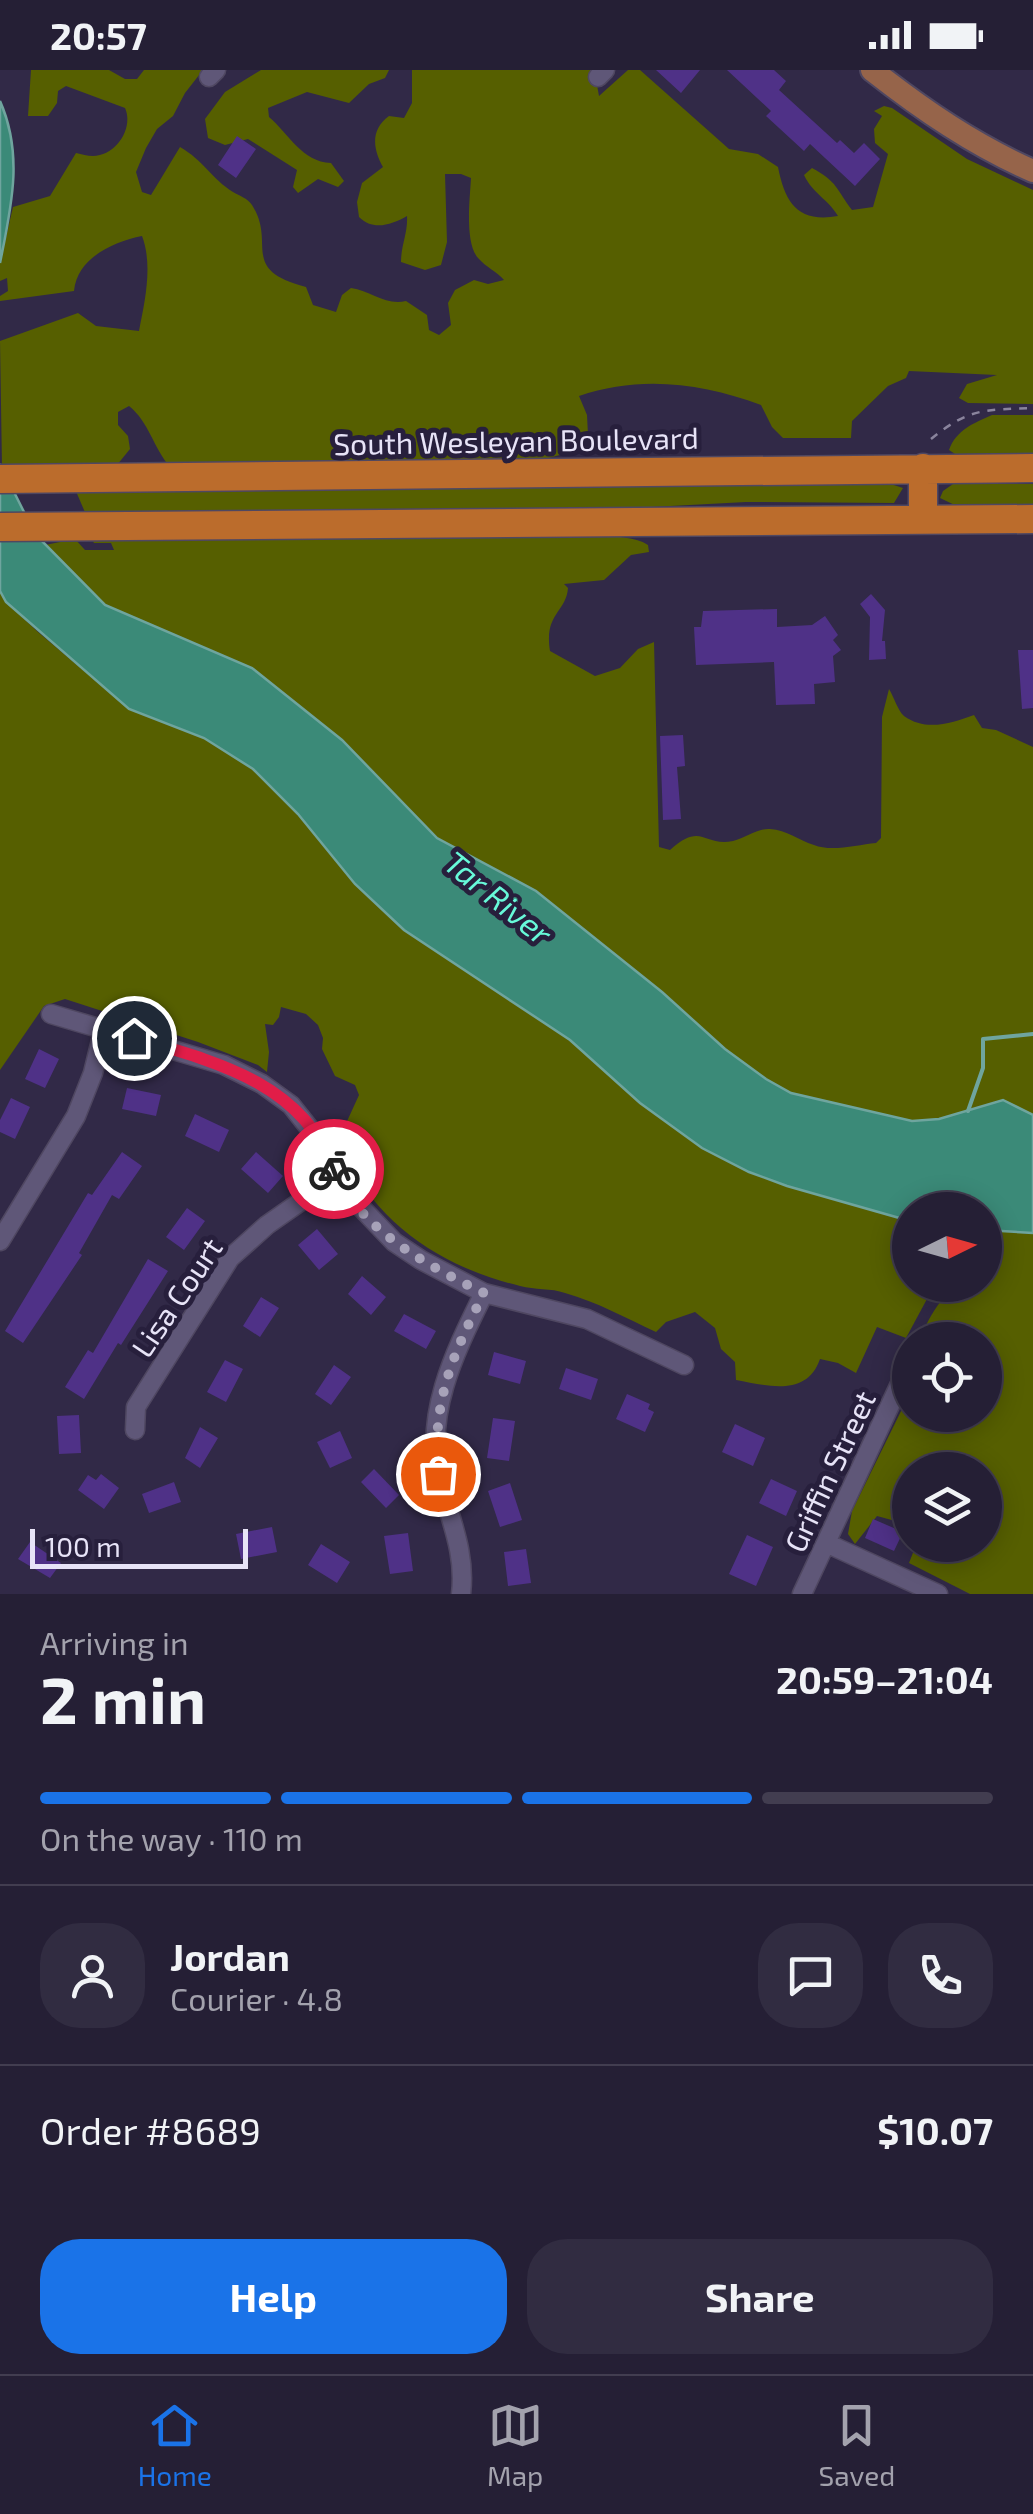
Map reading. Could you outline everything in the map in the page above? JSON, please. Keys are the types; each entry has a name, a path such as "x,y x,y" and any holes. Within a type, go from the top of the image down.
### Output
{"highway":[{"path":"923,468 923,518"},
{"name":"South Wesleyan Boulevard","path":"0,479 1033,468"},
{"path":"0,527 1033,519"}],"main road":[{"path":"872,70 935,118 1033,171"}],"street":[{"path":"50,1014 224,1065 262,1084 306,1122 354,1200 394,1242 484,1293 587,1319 684,1365"},
{"path":"0,1241 76,1116 93,1074 104,1028"},
{"name":"Lisa Court","path":"135,1430 136,1407 230,1258 294,1204 337,1176"},
{"path":"460,1594 462,1551 438,1474 437,1424 449,1367 484,1293"},
{"name":"Griffin Street","path":"802,1594 892,1400"},
{"path":"826,1542 938,1594"}],"path":[{"path":"931,439 975,410 1033,408"}],"shaded area":[{"path":"31,70 109,70 125,79 137,79 144,70 203,70 146,148 136,172 142,192 151,195 180,147 250,203 259,219 266,263 285,280 306,287 313,305 336,312 342,295 351,288 392,302 406,301 427,315 429,330 439,335 451,325 448,303 455,290 474,280 488,284 504,280 479,259 471,243 471,178 445,174 447,242 441,265 425,270 401,262 407,216 382,225 359,217 357,202 362,183 383,167 375,147 376,134 389,116 404,118 412,103 412,70 598,70 595,74 599,96 628,70 640,70 729,149 758,154 778,167 785,191 796,208 824,217 838,216 804,175 812,168 827,178 852,210 873,207 888,154 875,143 874,129 882,116 874,111 884,106 892,108 967,159 1033,190 1033,404 968,403 959,398 967,384 997,375 909,371 906,378 888,386 852,421 851,438 783,438 772,427 761,405 739,397 671,384 625,385 579,396 587,415 588,435 567,453 541,460 170,467 129,406 118,412 118,425 128,436 130,449 117,465 2,468 0,341 78,313 96,326 139,331 147,283 142,236 98,253 82,269 74,291 0,301 0,296 8,291 7,278 0,281 0,263 13,207 50,196 76,153 93,156 109,151 121,140 127,124 125,108 66,86 58,91 57,103 48,116 28,116"},
{"path":"261,70 389,70 385,78 369,84 349,103 307,92 268,108 269,117 304,152 331,163 344,181 338,187 318,179 298,193 293,187 297,170 248,139 225,145 208,138 205,119 225,92"},
{"path":"992,415 1033,415 1033,453 955,454 949,450 961,432"},
{"path":"869,477 903,488 894,503 746,502 558,512 87,517 75,489"},
{"path":"953,484 1033,484 1033,509 963,509 940,498"},
{"path":"597,533 643,542 649,552 631,555 604,580 564,584 568,588 550,629 550,651 595,676 620,668 638,649 654,642 659,847 670,850 696,836 733,841 770,829 821,847 876,843 881,838 882,717 889,689 902,714 912,721 939,724 974,715 982,728 996,730 1033,747 1033,1115 1003,1100 939,1119 912,1121 791,1093 766,1079 536,891 437,838 342,740 252,668 105,605 45,545 75,539 85,550 114,550 111,543 92,540"},
{"path":"0,591 6,602 38,632 128,708 204,738 253,769 298,814 355,884 404,930 570,1040 640,1103 702,1148 787,1186 892,1216 892,1302 925,1302 915,1322 892,1322 892,1333 877,1327 856,1373 820,1359 814,1371 796,1384 761,1385 736,1380 735,1362 721,1349 715,1328 695,1312 666,1322 656,1332 577,1297 520,1286 466,1268 419,1242 379,1206 362,1184 346,1160 359,1158 348,1148 343,1130 359,1095 355,1085 335,1076 322,1049 318,1025 306,1014 281,1007 273,1025 265,1024 267,1072 198,1042 65,999 44,1006 0,1070"},
{"path":"1002,1231 1033,1234 1033,1594 970,1594 909,1563 1002,1562 1002,1452 892,1452 892,1520 877,1516 855,1544 848,1534 852,1511 892,1429 1002,1432 1002,1322 928,1322 941,1302 1002,1302"}],"water":[{"path":"0,101 12,141 13,182 0,263"},
{"name":"Tar River","path":"0,464 35,534 105,605 252,668 342,740 437,838 536,891 766,1079 791,1093 912,1121 939,1119 1003,1100 1033,1115 1033,1233 1002,1231 1002,1192 892,1192 892,1216 787,1186 702,1148 640,1103 570,1040 404,930 355,884 298,814 253,769 204,738 129,709 6,602 0,591"}],"building":[{"path":"656,70 700,70 681,93"},
{"path":"727,70 774,70 786,81 779,90 837,143 840,140 854,153 864,143 880,159 855,186 810,144 804,151 766,116 771,111"},
{"path":"237,136 256,149 236,178 218,165"},
{"path":"871,594 885,610 882,641 886,659 869,660 870,617 860,604"},
{"path":"777,609 777,627 812,625 825,616 838,635 833,640 841,650 833,656 835,682 814,684 815,704 776,705 774,662 696,665 694,627 701,627 703,611"},
{"path":"1018,650 1033,650 1033,708 1022,709"},
{"path":"683,735 685,766 677,767 681,819 663,820 660,736"},
{"path":"39,1049 59,1059 45,1088 25,1079"},
{"path":"127,1088 161,1095 156,1116 122,1109"},
{"path":"11,1098 30,1107 15,1139 0,1132 0,1120"},
{"path":"195,1114 229,1130 219,1152 185,1136"},
{"path":"122,1152 142,1166 119,1199 112,1195 79,1253 82,1255 23,1343 5,1331 88,1193 92,1195"},
{"path":"256,1152 283,1176 268,1193 241,1169"},
{"path":"187,1208 205,1221 184,1250 166,1237"},
{"path":"317,1229 338,1254 319,1270 298,1245"},
{"path":"148,1259 168,1271 84,1399 65,1387 88,1350 93,1353"},
{"path":"362,1276 386,1297 371,1315 348,1294"},
{"path":"261,1297 279,1308 260,1337 243,1326"},
{"path":"404,1314 436,1331 426,1349 394,1331"},
{"path":"494,1352 526,1361 520,1384 488,1375"},
{"path":"225,1360 243,1369 226,1402 207,1392"},
{"path":"334,1365 351,1377 331,1405 315,1394"},
{"path":"566,1368 598,1379 591,1400 559,1389"},
{"path":"627,1394 650,1404 648,1409 654,1412 645,1432 616,1419"},
{"path":"79,1415 81,1453 59,1454 57,1416"},
{"path":"493,1418 515,1421 509,1461 487,1458"},
{"path":"735,1424 765,1438 753,1466 722,1452"},
{"path":"200,1427 218,1438 200,1468 185,1458"},
{"path":"340,1431 352,1458 330,1468 317,1442"},
{"path":"374,1469 399,1495 386,1508 361,1482"},
{"path":"101,1474 119,1488 104,1509 78,1490 88,1475 96,1480"},
{"path":"771,1479 797,1491 786,1516 759,1503"},
{"path":"174,1482 181,1502 149,1513 142,1494"},
{"path":"510,1483 522,1520 500,1527 488,1491"},
{"path":"873,1519 892,1527 892,1550 865,1538"},
{"path":"272,1527 277,1552 241,1559 236,1534"},
{"path":"408,1533 413,1571 390,1574 384,1536"},
{"path":"747,1535 773,1547 756,1586 729,1574"},
{"path":"30,1542 61,1563 50,1578 18,1559"},
{"path":"321,1544 350,1562 337,1583 308,1565"},
{"path":"526,1549 531,1583 508,1586 504,1552"}],"waterway":[{"path":"968,1111 983,1068 983,1039 1033,1034"}],"way so far":[{"path":"334,1169 354,1200 394,1242 484,1293 449,1367 441,1396 438,1474"}],"route":[{"path":"134,1038 224,1065 276,1093 306,1122 334,1169"}]}
